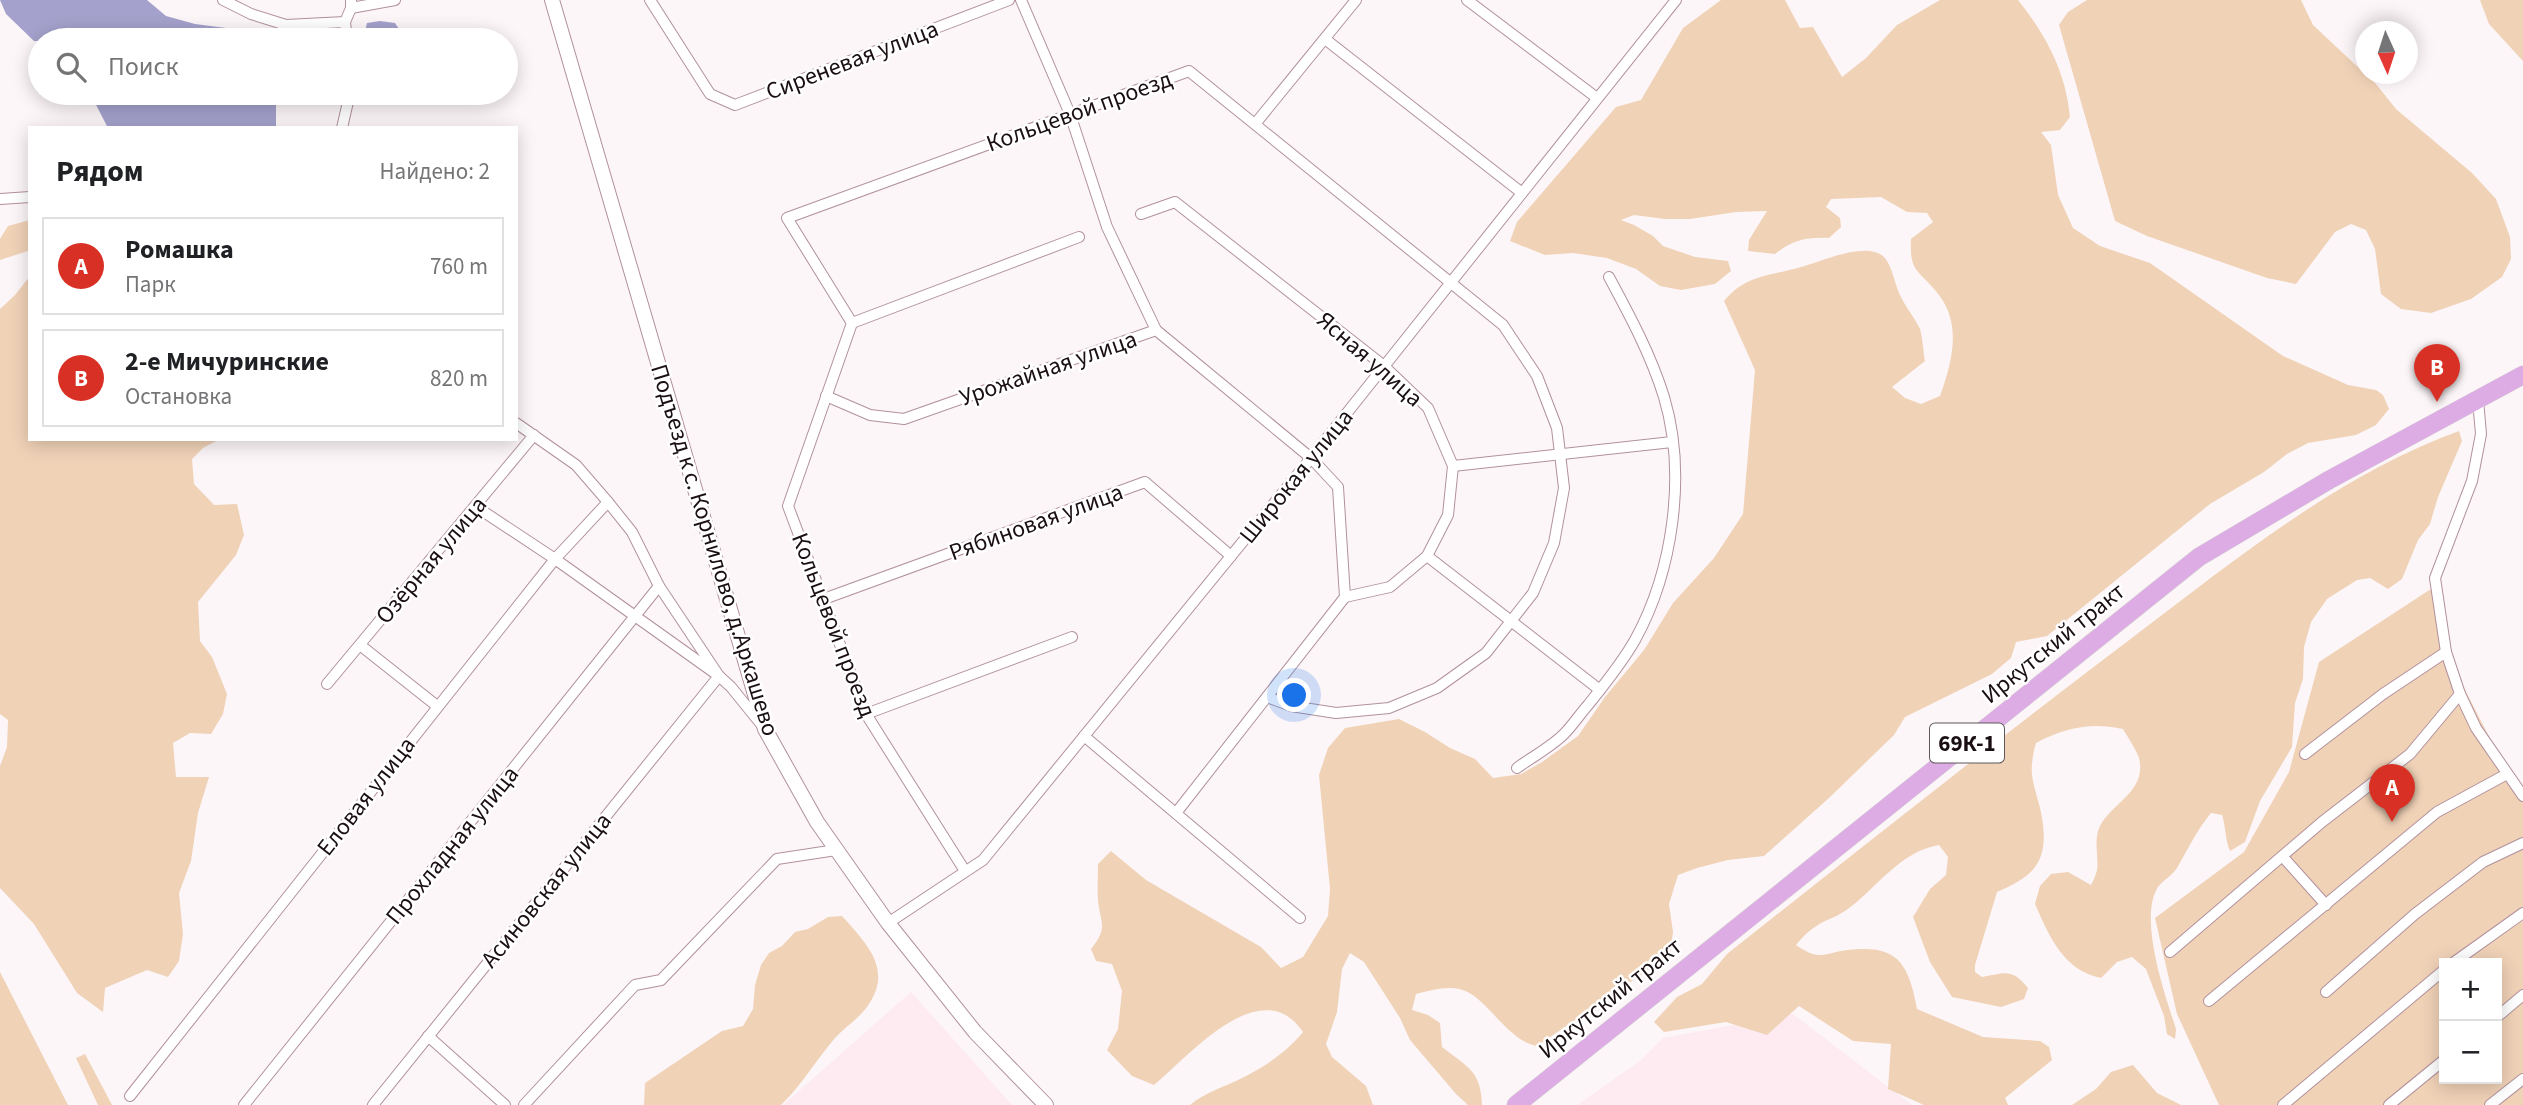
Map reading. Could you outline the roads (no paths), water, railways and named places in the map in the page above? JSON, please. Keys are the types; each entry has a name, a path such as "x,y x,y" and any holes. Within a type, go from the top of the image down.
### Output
{"main road":[{"name":"Иркутский тракт","path":"1516,1105 2199,557 2329,480 2523,375"}],"street":[{"path":"223,0 251,14 286,24 345,22"},
{"path":"346,28 351,4 395,0"},
{"name":"Подъезд к с. Корнилово, д.Аркашево","path":"552,0 765,729 817,822 888,923 975,1032 1046,1105"},
{"name":"Сиреневая улица","path":"654,1 710,94 735,105 1009,0"},
{"path":"1021,0 1070,114 1107,226 1156,330"},
{"path":"1255,124 1356,0"},
{"path":"1467,0 1597,98"},
{"name":"Широкая улица","path":"888,923 983,860 1311,458 1676,0"},
{"path":"1325,39 1522,193"},
{"name":"Кольцевой проезд","path":"965,871 866,714 821,600 788,506 852,323 787,218 1189,71 1503,326 1537,376 1557,428 1564,488 1554,543 1532,593 1486,653 1437,688 1389,708 1336,713 1291,706 1267,697"},
{"path":"342,126 347,105"},
{"path":"0,199 28,197"},
{"name":"Ясная улица","path":"1141,214 1175,202 1384,366 1428,408 1453,466 1448,515 1427,556 1390,587 1345,597"},
{"path":"852,323 1079,237"},
{"path":"1517,768 1564,734 1600,690 1634,641 1657,590 1669,542 1675,491 1672,442 1665,400 1634,322 1609,277"},
{"name":"Урожайная улица","path":"826,396 870,415 904,419 1156,330 1311,458 1338,488 1345,597"},
{"path":"2478,400 2481,434 2475,468 2435,578 2446,652 2460,694 2476,728 2523,796"},
{"path":"518,424 576,465 632,532 659,586 719,676"},
{"name":"Озёрная улица","path":"327,684 534,435"},
{"path":"1453,466 1672,442"},
{"name":"Рябиновая улица","path":"821,600 1145,482 1231,556"},
{"name":"Еловая улица","path":"130,1096 555,559 608,502"},
{"path":"475,506 555,559 719,676 765,729"},
{"path":"1427,556 1600,690"},
{"name":"Прохладная улица","path":"244,1105 659,586"},
{"path":"1176,813 1345,597"},
{"path":"866,714 1072,637"},
{"path":"360,645 437,706"},
{"path":"2305,754 2384,694 2446,652"},
{"name":"Асиновская улица","path":"373,1105 719,676"},
{"path":"2170,952 2322,822 2410,754 2460,694"},
{"path":"1084,737 1300,918"},
{"path":"2210,1002 2437,812 2507,774"},
{"path":"2326,992 2415,915 2483,862 2523,843"},
{"path":"524,1105 635,985 661,980 777,859 836,850"},
{"path":"2283,857 2326,905"},
{"path":"2460,958 2523,913"},
{"path":"2283,1105 2439,974"},
{"path":"2502,1013 2523,995"},
{"path":"428,1036 505,1105"},
{"path":"2389,1105 2439,1064"},
{"path":"2490,1105 2523,1079"}],"place":[{"name":"2-е Мичуринские","path":"2437,402"},
{"name":"Ромашка","path":"2392,822"}]}
